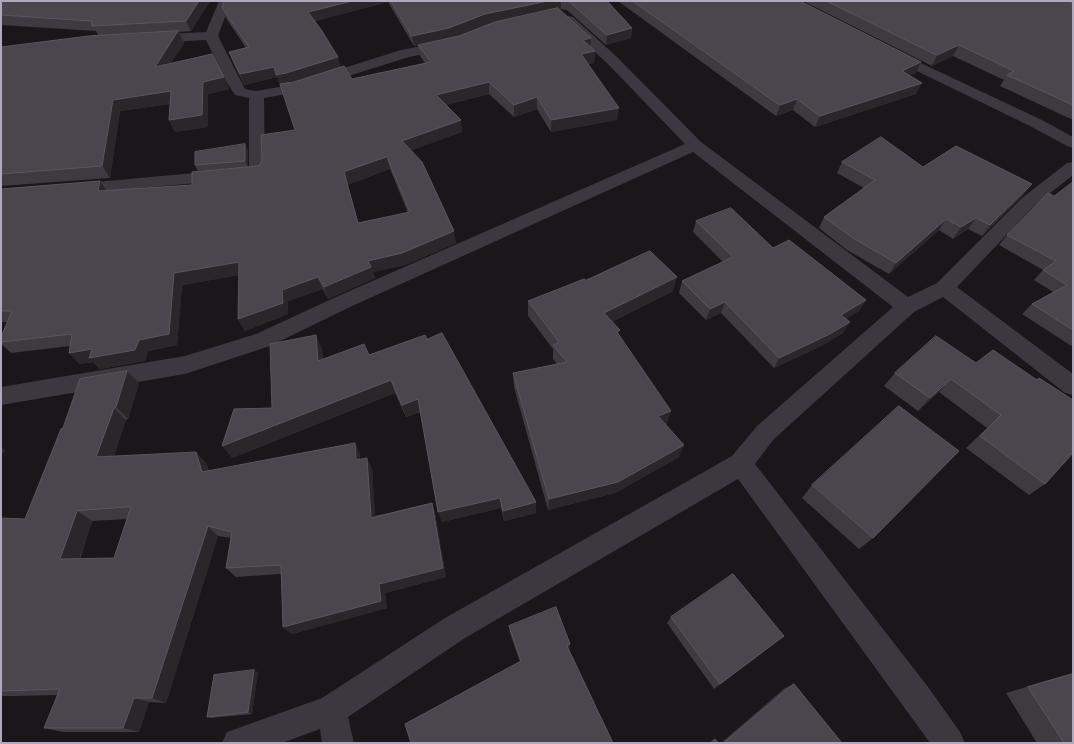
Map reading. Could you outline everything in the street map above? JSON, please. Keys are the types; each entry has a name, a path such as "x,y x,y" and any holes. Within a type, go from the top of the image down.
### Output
{"street":[{"path":"225,1 211,36 240,92 256,95 292,89 406,53 462,41"},
{"path":"554,15 561,14 613,61 695,145 907,307"},
{"path":"140,40 211,36"},
{"path":"883,50 1036,123 1073,143"},
{"path":"55,190 257,173 256,95"},
{"path":"1,396 185,365 263,340 343,302 695,145"},
{"path":"238,743 331,710 455,628 740,464 765,433 907,307 944,288 1028,202 1073,167"},
{"path":"944,288 1073,386"},
{"path":"740,464 913,691 949,743"},
{"path":"331,710 338,743"}],"building":[{"path":"1,1 199,1 186,21 92,26 92,21 1,15"},
{"path":"225,1 352,1 308,12 338,57 276,75 274,67 240,74 229,52 249,47 222,8"},
{"path":"391,1 548,1 485,14 449,28 412,36"},
{"path":"569,1 607,1 632,28 607,35"},
{"path":"633,1 800,1 921,62 902,71 922,83 820,116 797,99 780,105"},
{"path":"827,1 1068,1 1073,3 1073,105 1007,75 1014,71 959,45 937,55"},
{"path":"558,8 591,38 583,40 595,51 581,54 619,108 551,120 537,97 514,105 489,82 436,95 461,120 402,141 422,162 454,231 402,253 368,261 371,267 324,287 318,277 282,290 283,303 238,319 239,262 174,273 169,334 139,340 135,350 89,358 92,349 69,353 72,334 1,342 1,337 12,311 1,311 1,189 100,181 98,191 192,185 192,172 258,166 262,161 261,135 295,130 280,84 294,82 344,66 352,79 431,62 418,45 459,36 495,22","holes":["387,157 410,212 358,223 344,172"]},
{"path":"178,31 155,67 212,54 224,77 203,82 202,115 169,120 171,91 113,100 102,166 1,174 1,47 89,36"},
{"path":"881,137 923,167 956,146 1032,184 990,225 976,218 961,227 946,219 896,263 853,238 824,217 875,180 842,162"},
{"path":"245,144 245,161 195,165 195,152"},
{"path":"1073,182 1073,330 1032,304 1067,285 1043,270 1056,261 1007,235 1048,193 1054,196"},
{"path":"731,208 773,248 789,240 866,300 841,315 850,322 828,335 779,358 725,302 710,309 682,281 733,257 696,221"},
{"path":"650,251 677,277 604,313 620,330 617,332 671,411 658,416 684,445 618,482 549,499 513,373 567,362 553,345 559,342 528,301 584,279 586,280"},
{"path":"442,333 536,502 503,511 500,498 438,512 418,399 402,405 391,380 222,446 234,409 272,408 270,344 316,335 318,361 364,344 369,355 425,335 427,339"},
{"path":"936,336 976,363 993,350 1037,380 1039,378 1073,400 1073,453 1045,484 980,436 1001,415 951,379 930,398 895,373"},
{"path":"127,371 116,407 114,408 96,457 196,452 202,472 355,443 356,460 367,458 371,518 432,503 443,568 379,584 381,601 283,627 281,565 226,568 232,532 208,526 152,698 134,698 123,728 44,728 60,689 1,691 1,518 25,519 61,429 63,428 80,379","holes":["131,507 114,558 60,559 77,511"]},
{"path":"899,406 959,451 873,538 812,485"},
{"path":"733,574 784,636 720,684 671,617"},
{"path":"556,607 570,644 567,646 613,743 411,743 405,724 521,661 509,626"},
{"path":"254,670 248,712 207,717 214,675"},
{"path":"1073,674 1073,743 1064,743 1028,687"},
{"path":"794,684 842,743 724,743"},
{"path":"715,739 718,743 711,743"}]}
